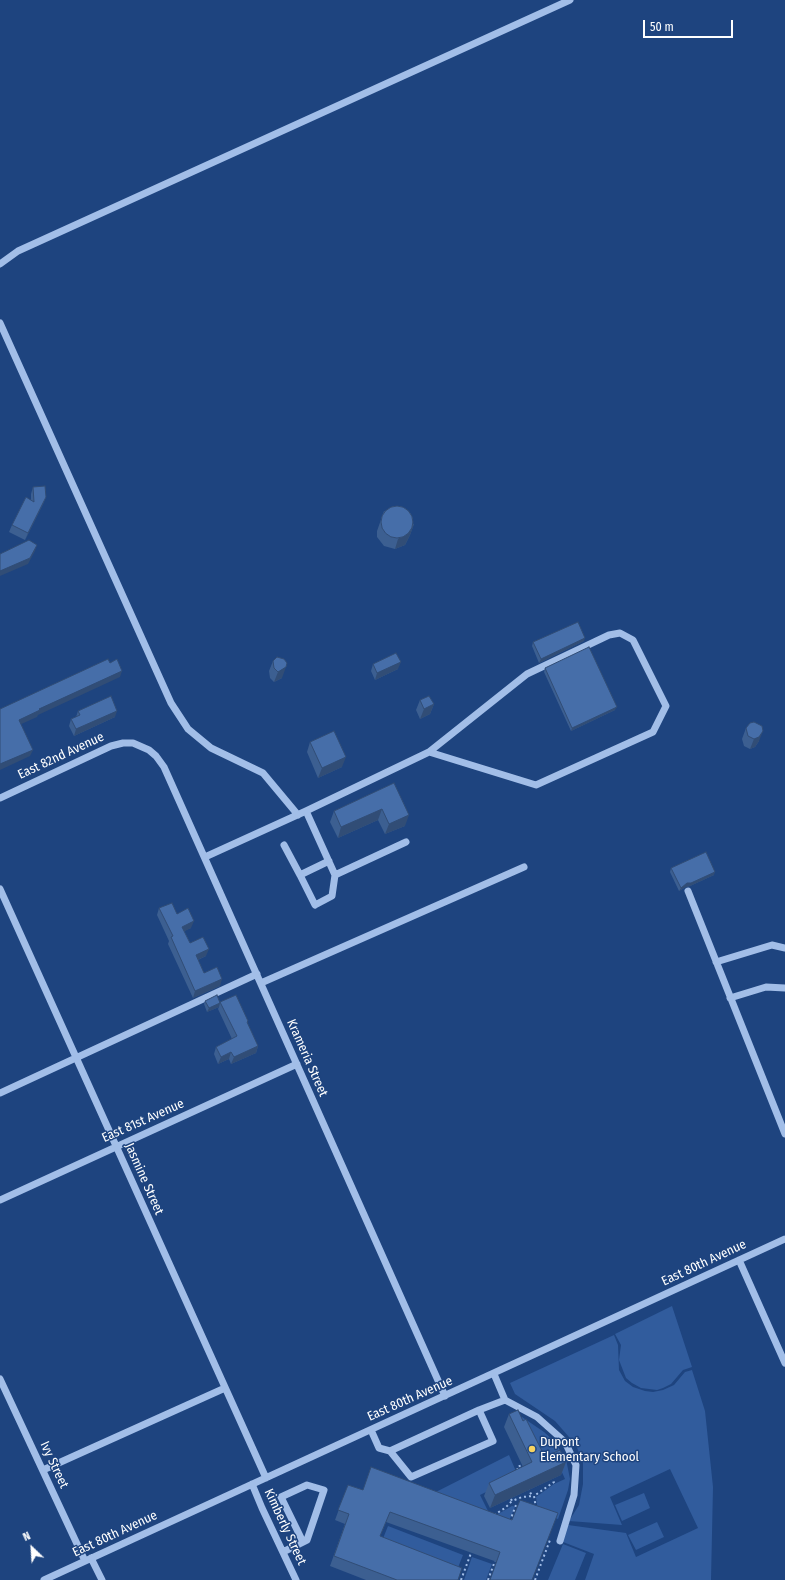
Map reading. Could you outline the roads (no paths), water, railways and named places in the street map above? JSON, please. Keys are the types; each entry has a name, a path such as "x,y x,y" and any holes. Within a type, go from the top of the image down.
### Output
{"street":[{"path":"0,264 18,251 570,0"},
{"path":"0,323 170,703 188,729 212,748 263,773 298,815"},
{"path":"205,857 298,815 429,752 527,674 609,635 620,633 633,640 666,706 653,732 536,785 429,752"},
{"name":"East 82nd Avenue","path":"0,798 111,746 123,743 133,743"},
{"name":"Krameria Street","path":"133,743 149,750 156,756 164,767 445,1396"},
{"path":"284,845 315,905 332,896 335,875 306,811"},
{"path":"335,875 406,842"},
{"path":"300,875 329,861"},
{"path":"261,983 524,867"},
{"name":"Jasmine Street","path":"0,889 266,1478"},
{"path":"688,891 785,1134"},
{"path":"716,962 772,946 785,948"},
{"path":"0,1093 257,974"},
{"path":"730,998 766,987 785,988"},
{"name":"East 81st Avenue","path":"0,1200 297,1064"},
{"name":"East 80th Avenue","path":"44,1580 785,1239"},
{"path":"739,1260 785,1363"},
{"path":"494,1374 505,1400 537,1417 565,1442 576,1465 574,1495 560,1541"},
{"name":"Ivy Street","path":"0,1379 43,1470 88,1559 102,1580"},
{"path":"43,1470 225,1388"},
{"path":"390,1451 479,1410 505,1400"},
{"path":"371,1430 379,1448 390,1451 411,1478 493,1441 479,1410"},
{"name":"Kimberly Street","path":"252,1484 296,1580"},
{"path":"283,1552 303,1542 307,1540 324,1490 307,1485 281,1497 303,1542"}],"place":[{"name":"Dupont Elementary School","path":"532,1449"}]}
